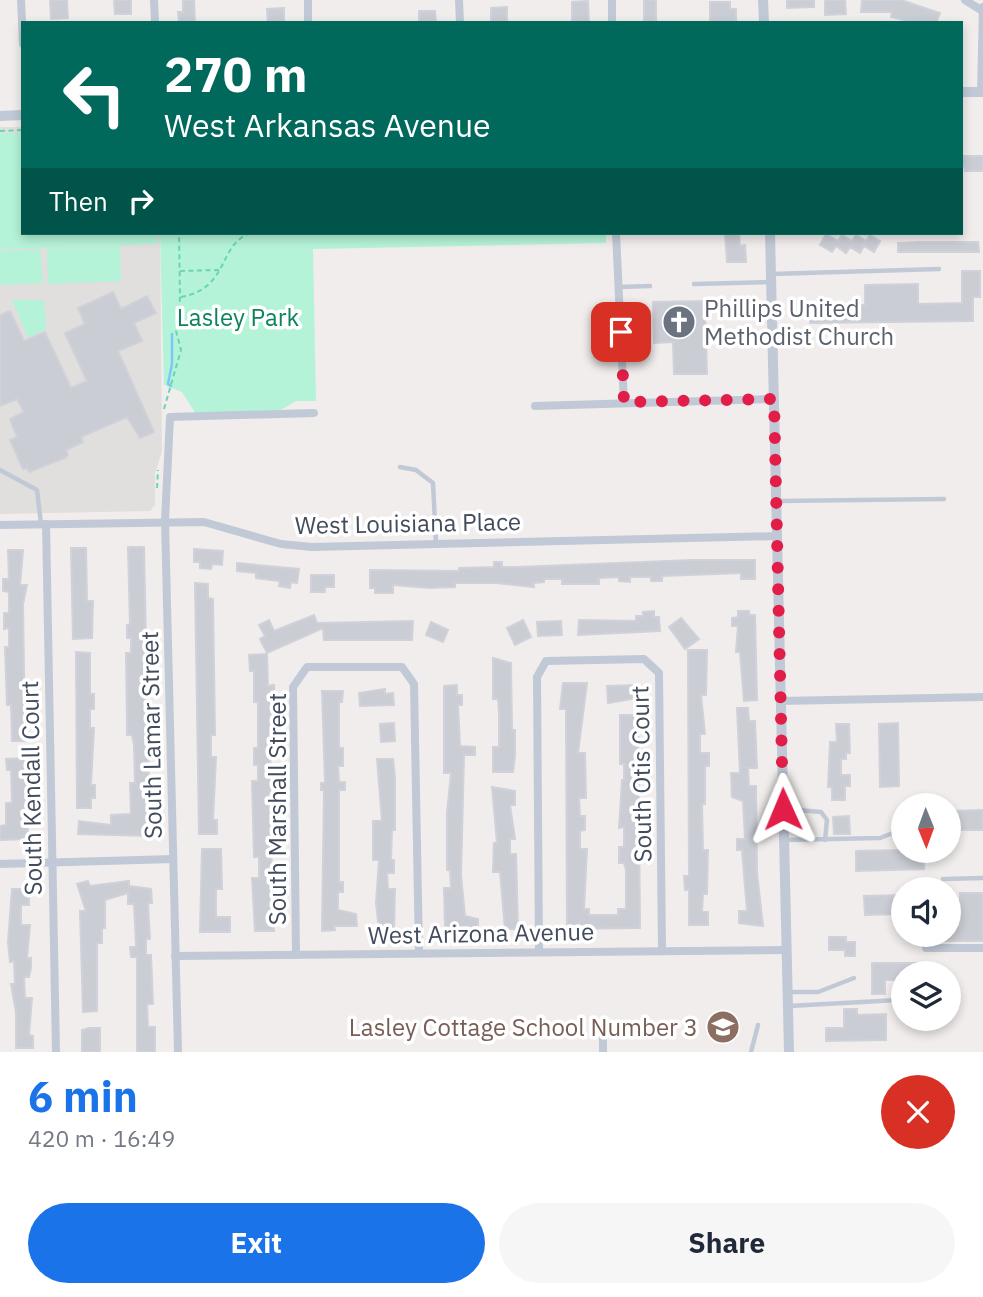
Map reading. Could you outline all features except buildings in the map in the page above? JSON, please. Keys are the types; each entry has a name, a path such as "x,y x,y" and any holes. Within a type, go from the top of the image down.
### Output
{"street":[{"path":"21,0 22,21"},
{"path":"154,0 155,21"},
{"path":"307,0 308,21"},
{"path":"459,0 460,21"},
{"path":"612,0 612,21"},
{"path":"763,0 764,21"},
{"path":"963,92 982,92 982,8 965,0"},
{"path":"0,116 21,115"},
{"path":"617,235 624,402"},
{"path":"770,235 789,1052"},
{"path":"535,405 774,399"},
{"name":"South Lamar Street","path":"178,1052 165,521 170,417 314,413"},
{"name":"West Louisiana Place","path":"0,525 165,521 220,524 281,544 312,547 778,536"},
{"name":"South Kendall Court","path":"43,524 56,1052"},
{"name":"South Otis Court","path":"539,951 537,677 546,661 644,659 659,673 662,950"},
{"name":"South Marshall Street","path":"296,954 293,687 307,667 402,667 414,684 419,953"},
{"path":"780,701 983,697"},
{"path":"0,864 173,859"},
{"path":"926,948 983,948"},
{"name":"West Arizona Avenue","path":"175,957 786,950"},
{"path":"603,1034 603,1052"}],"lane":[{"path":"694,284 939,269"},
{"path":"619,287 650,286"},
{"path":"400,467 416,470 433,483 436,544"},
{"path":"0,470 37,490 43,524"},
{"path":"777,501 944,499"},
{"path":"783,809 821,812 828,820 825,839"},
{"path":"783,840 880,838 891,834"},
{"path":"961,879 983,878"},
{"path":"788,992 818,992 854,978"},
{"path":"788,1006 891,1000"},
{"path":"751,1052 758,1025"}],"path":[{"path":"0,131 21,130"},
{"path":"179,235 180,298 202,292 212,284 235,244 247,235"},
{"path":"180,271 220,270"}],"shaded area":[{"path":"0,127 21,127 21,235 160,235 162,451 155,474 155,505 150,511 0,514"}],"green space":[{"path":"0,133 21,133 21,235 158,235 158,244 0,249"},
{"name":"Lasley Park","path":"160,235 606,235 606,243 313,249 316,401 296,401 279,411 196,414 182,392 164,385"},
{"path":"120,246 121,281 48,284 47,248"},
{"path":"40,249 43,283 0,285 0,251"},
{"path":"12,300 44,300 46,329 28,338"}],"waterway":[{"path":"171,386 168,384 172,364 172,334"}],"place":[{"name":"Phillips United Methodist Church","path":"679,322"},
{"name":"Lasley Cottage School Number 3","path":"723,1027"}],"route":[{"path":"621,332 624,402 774,399 783,809"}]}
